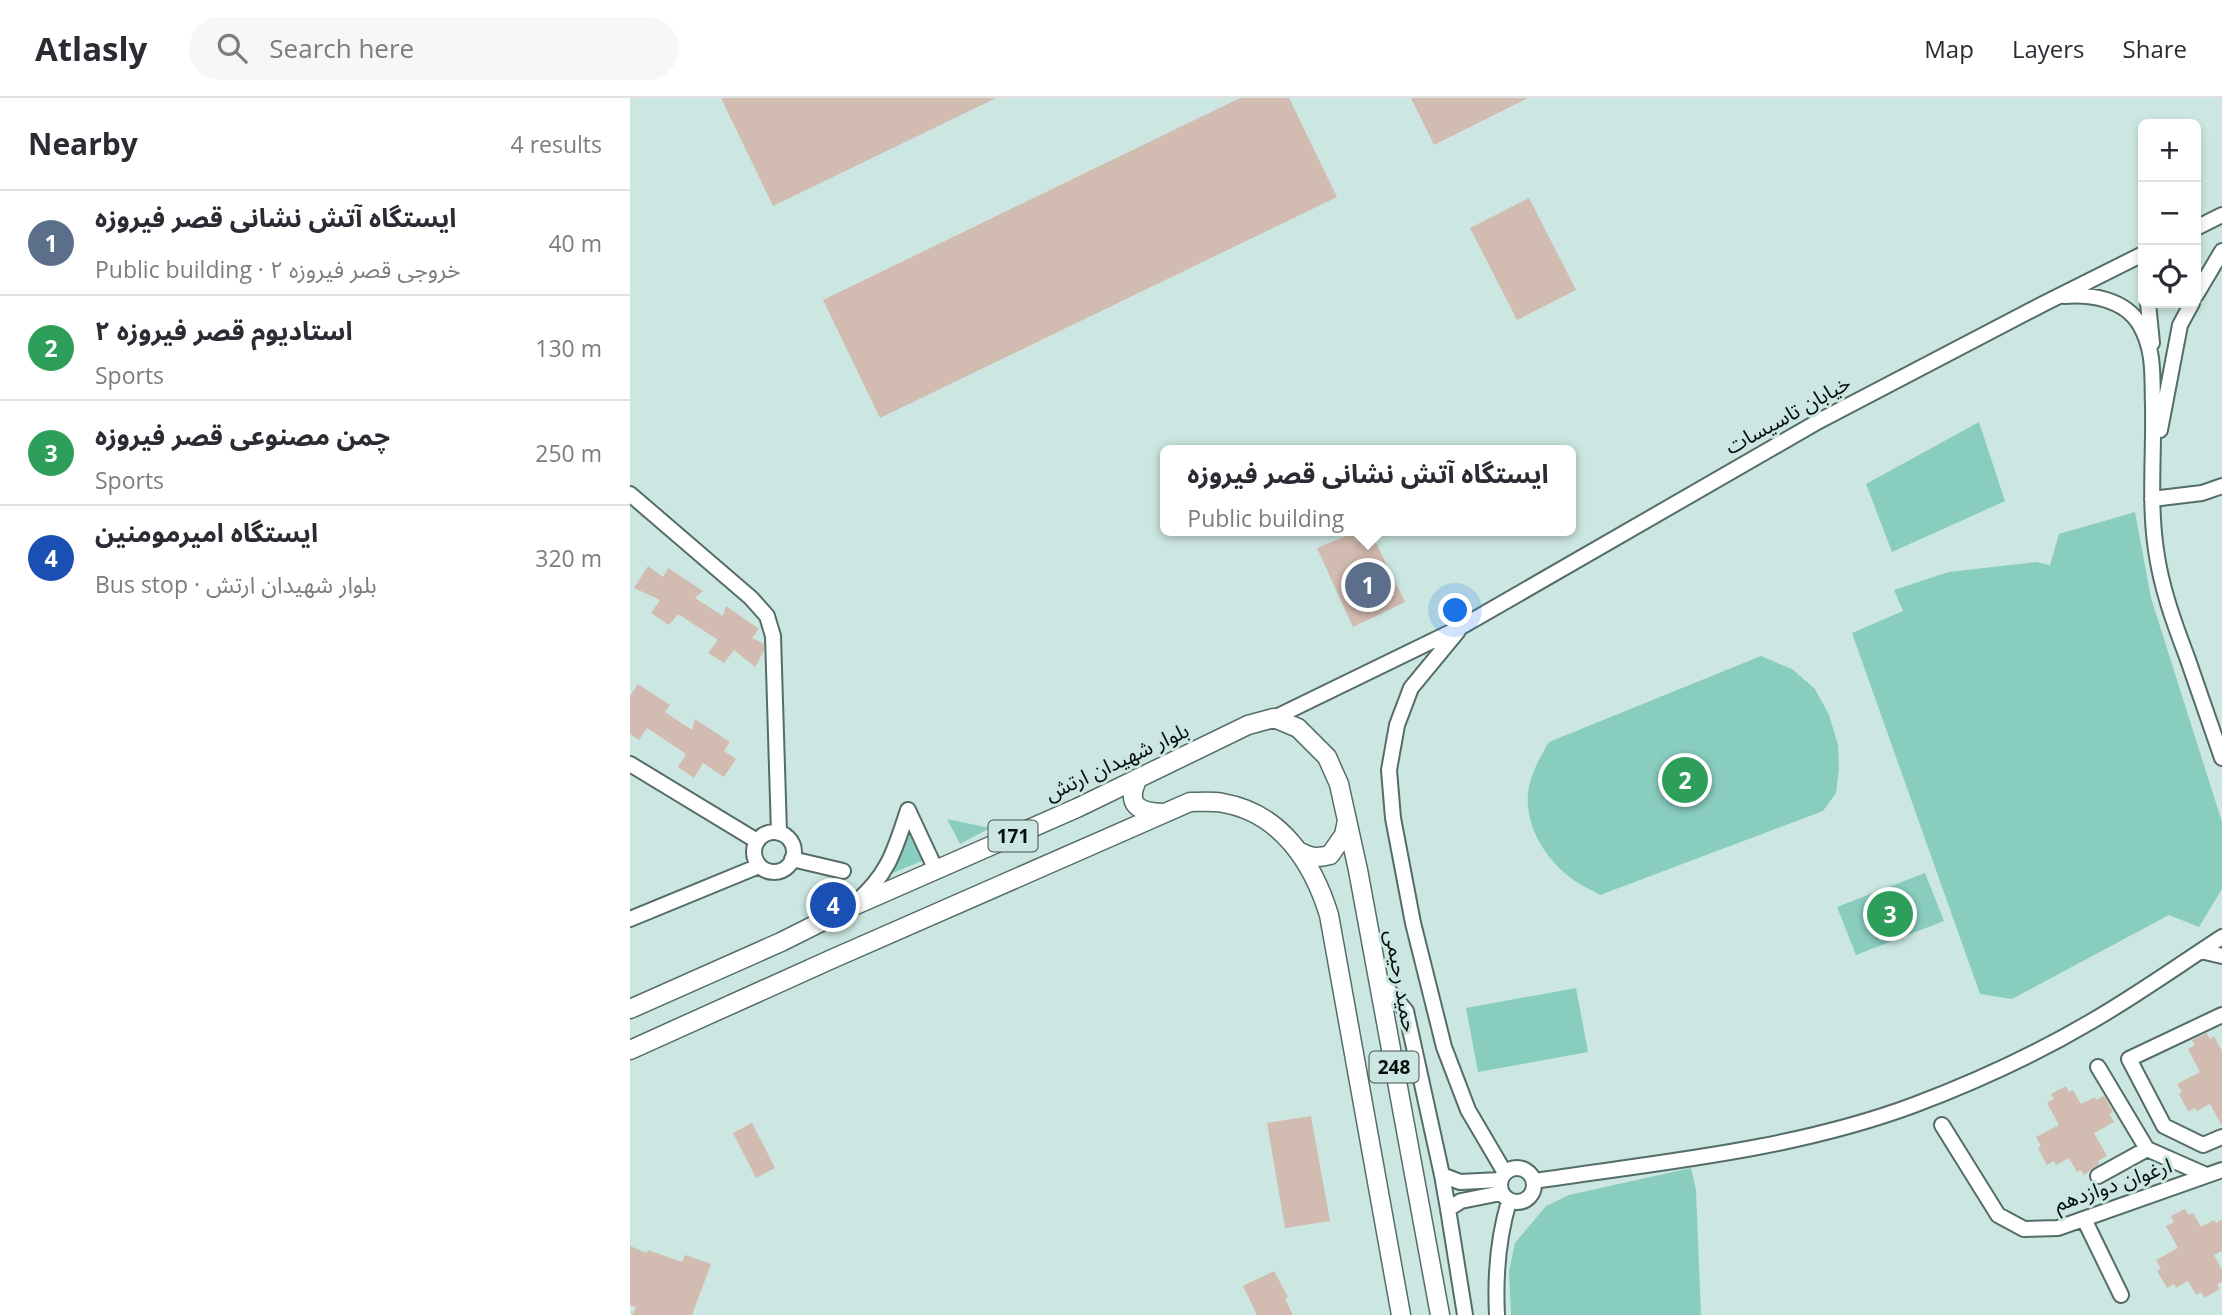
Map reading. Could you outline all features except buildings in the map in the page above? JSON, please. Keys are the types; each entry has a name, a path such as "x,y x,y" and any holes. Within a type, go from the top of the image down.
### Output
{"main road":[{"name":"بلوار شهیدان ارتش","path":"630,1009 781,942 849,908 1077,808 1248,725 1273,719"},
{"path":"1273,719 1298,728 1327,757 1339,784 1348,820 1344,835 1330,855 1319,858 1300,852"},
{"path":"1138,778 1133,789 1133,801 1146,812 1163,813"},
{"name":"171","path":"630,1050 1190,802 1223,802 1251,811 1283,831 1300,852"},
{"name":"حمید رحیمی","path":"1348,820 1440,1315"},
{"name":"248","path":"1300,852 1321,890 1329,915 1401,1315"}],"street":[{"path":"2201,226 2222,215"},
{"path":"2201,287 2222,251"},
{"name":"خیابان تاسیسات","path":"1273,719 1461,627 1819,421 2043,303 2138,256"},
{"path":"2043,303 2062,296 2083,295 2105,299 2125,308 2139,323 2152,353"},
{"path":"2148,308 2154,459 2152,519 2157,554 2172,618 2222,758"},
{"path":"2154,459 2182,308"},
{"path":"2180,325 2189,308"},
{"path":"2152,499 2202,493 2222,486"},
{"path":"630,494 751,598 767,616 773,636 779,833"},
{"path":"1461,627 1411,688 1397,725 1389,770 1393,818 1413,923 1444,1047 1468,1110 1504,1186 1520,1202 1530,1197 1534,1181 1527,1171 1516,1168 1504,1186 1496,1288 1497,1315"},
{"path":"630,764 757,841"},
{"path":"849,908 869,891 886,871 908,810 936,870"},
{"path":"767,833 779,833 790,840 794,853 784,869 771,872 759,866 754,854 757,841 767,833"},
{"path":"792,859 843,871"},
{"path":"630,919 759,866"},
{"path":"1534,1181 1774,1143 1846,1126 1912,1105 2025,1057 2070,1033 2222,937"},
{"path":"2201,951 2222,956"},
{"path":"1378,978 1406,1011 1442,1175 1465,1315"},
{"path":"2222,1015 2129,1059 2164,1126 2203,1145 2222,1137"},
{"path":"2098,1067 2147,1149 2206,1175"},
{"name":"ارغوان دوازدهم","path":"1942,1125 1998,1215 2024,1229 2058,1228 2222,1170"},
{"path":"2098,1176 2147,1149"},
{"path":"1442,1175 1460,1182 1504,1186"},
{"path":"1448,1209 1461,1201 1504,1186"},
{"path":"2084,1219 2121,1296"}],"green space":[{"path":"1979,422 2005,501 1892,552 1866,484"},
{"path":"2135,512 2151,598 2222,822 2222,889 2199,927 2169,915 2012,999 1980,994 1852,633 1903,611 1894,590 1949,572 2036,562 2050,565 2059,534"},
{"path":"1761,656 1792,669 1815,689 1829,715 1838,745 1839,768 1836,793 1823,811 1600,895 1562,870 1539,841 1533,829 1528,805 1531,780 1549,742"},
{"path":"947,819 990,828 960,844"},
{"path":"912,829 927,859 890,874"},
{"path":"1925,873 1944,921 1856,955 1837,907"},
{"path":"1576,988 1588,1052 1478,1072 1466,1008"},
{"path":"1691,1168 1696,1190 1701,1315 1511,1315 1509,1271 1515,1243 1546,1206 1569,1195"}],"place":[{"name":"ایستگاه آتش نشانی قصر فیروزه","path":"1368,585"},
{"name":"استادیوم قصر فیروزه ۲","path":"1685,780"},
{"name":"ایستگاه امیرمومنین","path":"833,905"},
{"name":"چمن مصنوعی قصر فیروزه","path":"1890,914"}]}
